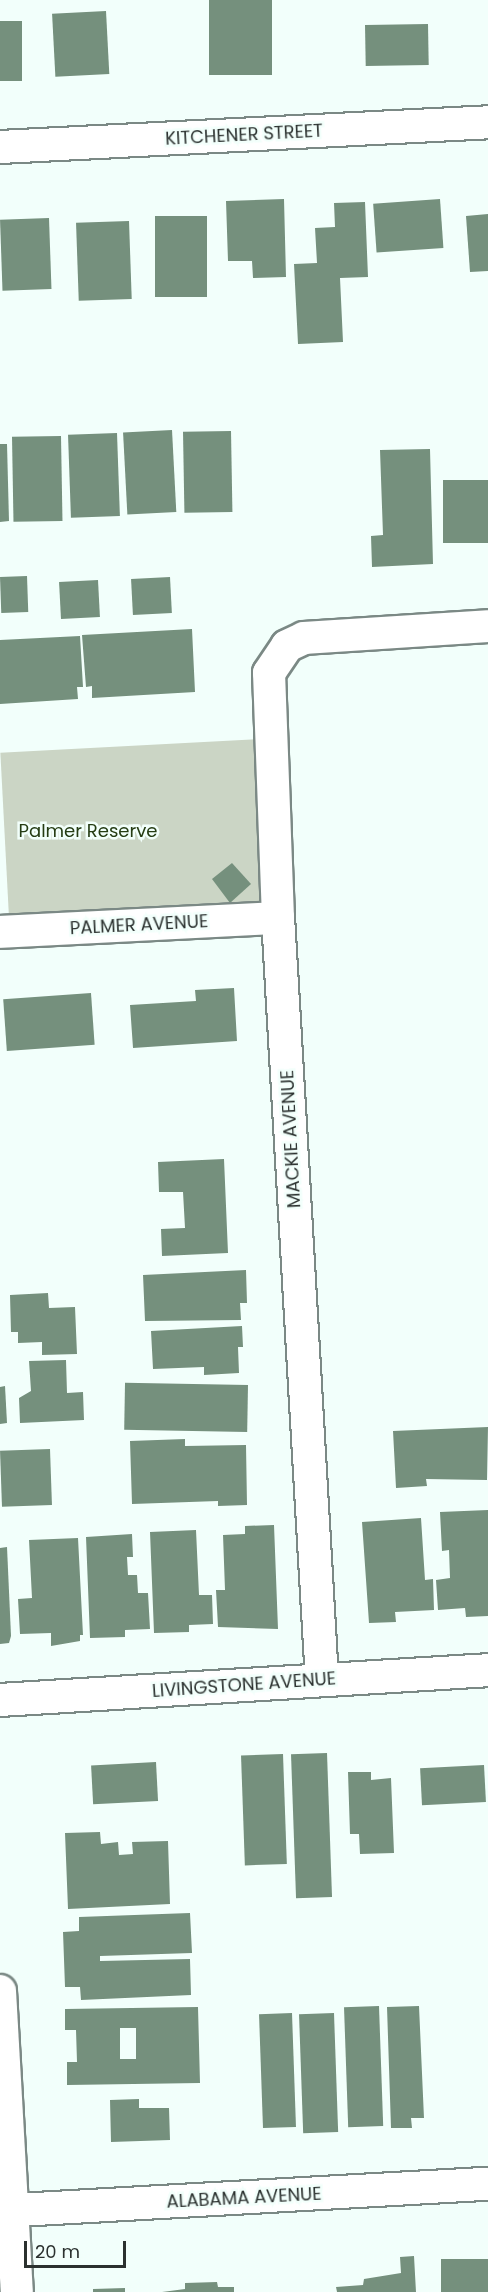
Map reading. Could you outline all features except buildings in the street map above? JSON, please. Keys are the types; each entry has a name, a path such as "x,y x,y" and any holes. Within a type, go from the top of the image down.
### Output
{"street":[{"name":"KITCHENER STREET","path":"0,147 488,122"},
{"name":"MACKIE AVENUE","path":"322,1680 278,918 269,673 287,646 304,638 488,626"},
{"name":"PALMER AVENUE","path":"0,932 278,918"},
{"name":"LIVINGSTONE AVENUE","path":"0,1700 488,1670"},
{"path":"0,1991 6,2211 17,2292"},
{"name":"ALABAMA AVENUE","path":"6,2211 488,2184"}],"green space":[{"name":"Palmer Reserve","path":"261,739 270,911 9,924 0,753"}]}
